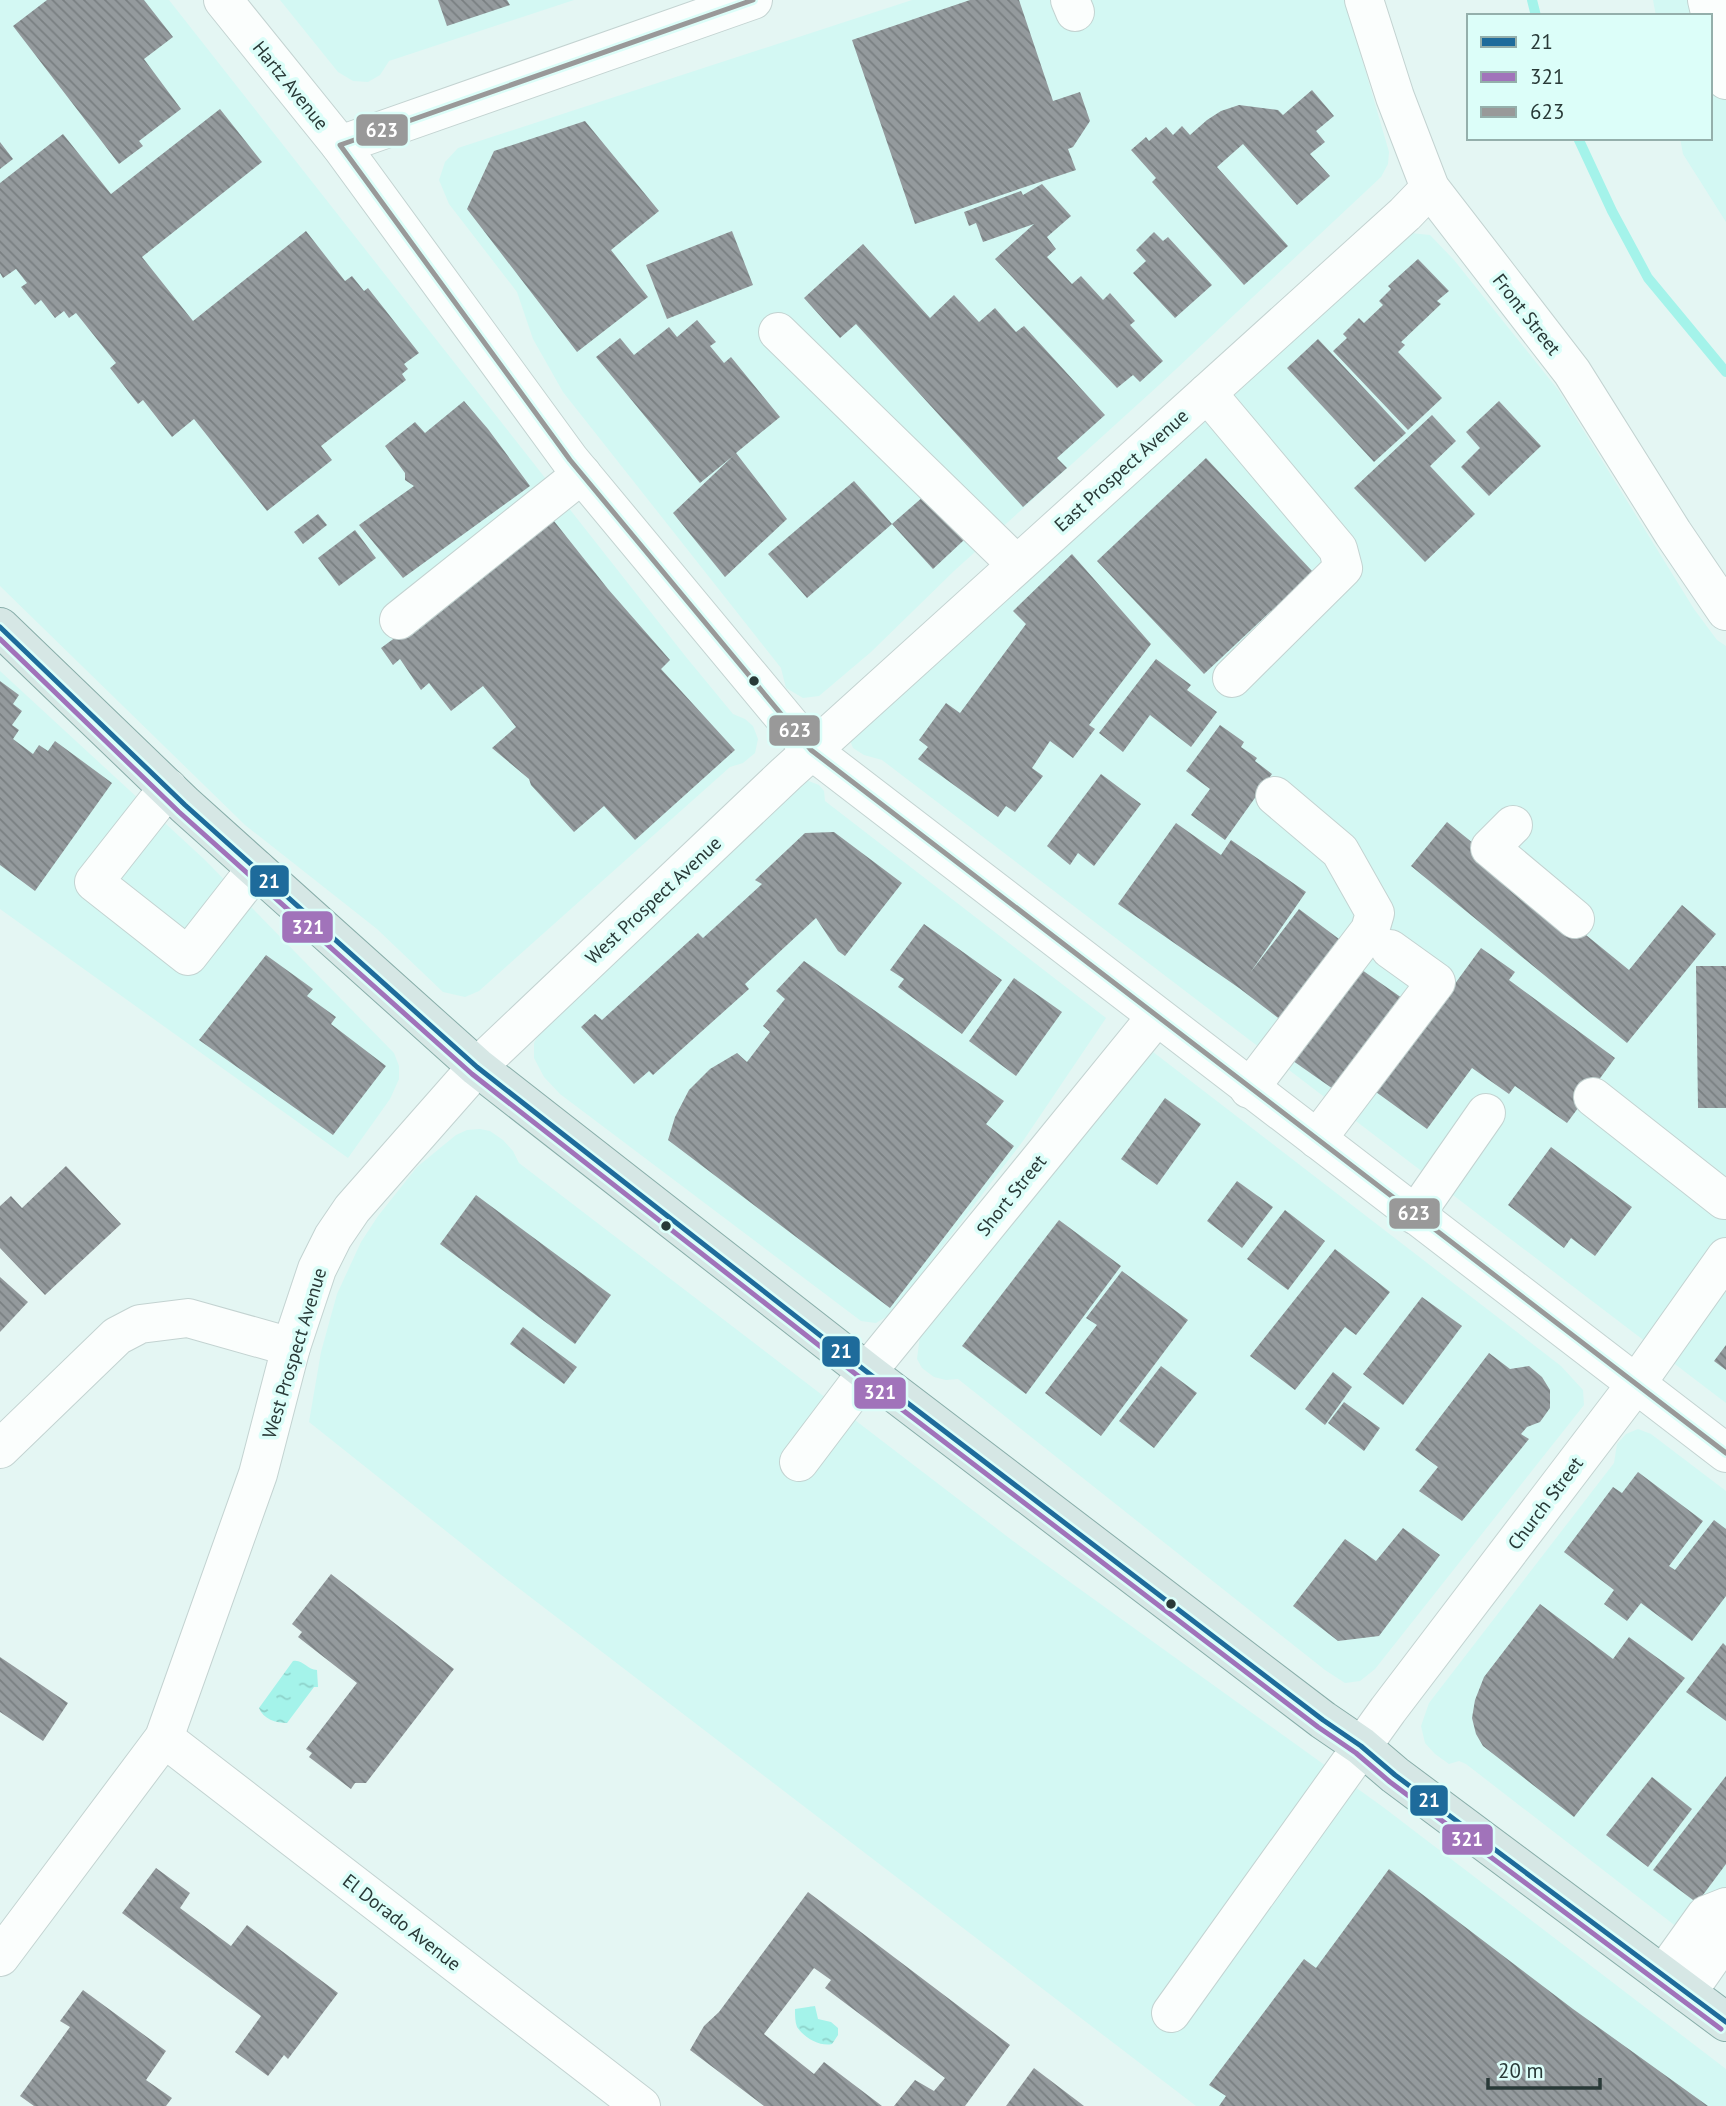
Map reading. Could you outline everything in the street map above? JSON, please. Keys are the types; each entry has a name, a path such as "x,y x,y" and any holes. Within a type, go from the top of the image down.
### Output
{"main road":[{"path":"0,627 168,788 477,1067 867,1372 1323,1720 1361,1746 1395,1775 1726,2022"}],"street":[{"name":"Hartz Avenue","path":"223,0 340,145 582,474 811,750 1726,1453"},
{"path":"340,145 753,0"},
{"name":"Front Street","path":"1364,0 1395,97 1430,188 1572,372 1673,533 1726,611"},
{"path":"1712,21 1726,80"},
{"name":"East Prospect Avenue","path":"811,750 1405,214 1430,188"},
{"path":"778,332 1016,564"},
{"path":"1207,393 1338,549 1342,568 1232,678"},
{"path":"399,620 582,474"},
{"name":"West Prospect Avenue","path":"0,1957 164,1738 258,1474 292,1347 317,1269 333,1237 352,1209 477,1067 811,750"},
{"path":"168,788 94,882 188,956 256,869"},
{"path":"1249,1089 1370,930 1375,913 1340,852 1275,796"},
{"path":"1513,825 1490,848 1576,919"},
{"path":"1317,1139 1436,982 1390,949"},
{"name":"Short Street","path":"799,1462 867,1372 1156,1017"},
{"path":"1593,1097 1725,1199 1716,1220 1718,1231 1726,1245"},
{"path":"1415,1215 1486,1113"},
{"name":"Church Street","path":"1171,2013 1361,1746 1636,1384 1726,1257"},
{"path":"0,1449 117,1336 140,1324 188,1318 292,1347"},
{"name":"El Dorado Avenue","path":"164,1738 640,2106"},
{"path":"1675,1984 1706,1915 1726,1907"},
{"path":"1675,1984 1726,1937"}],"shaded area":[{"path":"0,0 169,0 686,657 733,714 753,726 758,739 755,753 743,763 730,767 479,991 465,997 443,992 377,929 245,825 0,586"},
{"path":"280,0 574,0 389,61 380,75 368,82 353,81 338,72"},
{"path":"912,0 1345,0 1389,152 1388,164 1381,177 1159,385 954,571 871,652 819,696 803,698 786,688 781,668 563,392 533,339 517,292 449,204 439,180 445,162 458,148"},
{"path":"1653,0 1726,0 1726,222 1683,154 1680,140 1712,140 1712,14 1656,14"},
{"path":"1411,233 1430,235 1454,260 1559,391 1694,609 1717,640 1726,646 1726,1403 882,760 864,755 853,748 850,740"},
{"path":"0,671 205,860 394,1053 399,1066 399,1079 390,1099 348,1158 0,909"},
{"path":"806,780 819,785 824,791 825,801 1106,1018 1023,1141 891,1314 876,1323 861,1321 560,1094 544,1077 534,1058 534,1043 547,1019"},
{"path":"1144,1045 1561,1366 1583,1390 1584,1405 1375,1669 1360,1681 1345,1683 1325,1670 958,1379 934,1377 922,1368 917,1359 920,1335"},
{"path":"467,1130 490,1131 503,1140 519,1163 1013,1541 1383,1807 1726,2069 1726,2106 1196,2106 500,1574 309,1422 321,1352 337,1294 361,1242 417,1167 456,1135"},
{"path":"1638,1429 1651,1434 1726,1491 1726,1965 1466,1764 1459,1761 1449,1764 1435,1754 1425,1743 1421,1726 1429,1703 1614,1463 1617,1444 1626,1434"}],"water":[{"path":"293,1661 317,1670 318,1687 314,1687 287,1723 274,1721 267,1718 259,1708"},
{"path":"815,2006 818,2019 831,2022 838,2028 838,2035 832,2044 813,2041 797,2027 795,2009"}],"building":[{"path":"47,0 144,0 173,37 144,59 181,109 139,141 143,146 119,164 13,26"},
{"path":"438,0 507,0 510,5 447,26"},
{"path":"970,0 1019,0 1053,101 1080,92 1090,121 1073,147 1068,149 1076,170 915,224 852,40"},
{"path":"1312,90 1334,116 1316,131 1325,142 1310,154 1330,176 1297,205 1243,144 1217,167 1288,246 1244,285 1152,182 1156,178 1131,150 1146,137 1149,141 1166,127 1173,135 1182,126 1190,135 1221,111 1239,105 1278,110 1283,115"},
{"path":"220,109 262,162 142,257 193,321 306,231 345,281 352,276 364,291 368,288 419,353 404,364 408,369 402,374 406,380 321,446 332,460 267,511 194,419 172,437 143,400 138,404 110,368 116,363 76,313 69,318 64,311 55,318 41,300 35,305 21,287 27,283 16,269 3,278 0,273 0,183 63,134 111,194"},
{"path":"585,121 659,211 611,250 648,297 577,352 467,209 494,151"},
{"path":"0,142 13,159 0,169"},
{"path":"1042,184 1071,216 1047,237 1056,249 1047,257 1072,284 1081,276 1103,300 1110,293 1135,321 1130,325 1163,361 1140,382 1133,375 1117,388 995,259 1034,224 983,242 976,223 969,226 964,212 1021,191 1023,195"},
{"path":"732,231 753,285 667,319 646,265"},
{"path":"1154,232 1163,241 1168,237 1212,285 1175,318 1133,273 1146,261 1136,250"},
{"path":"863,244 930,318 954,295 979,322 995,308 1016,332 1024,326 1105,415 1057,458 1067,468 1023,507 856,324 840,338 804,298"},
{"path":"1418,259 1449,291 1437,301 1441,304 1401,342 1405,345 1398,352 1442,398 1408,430 1333,351 1347,338 1343,334 1359,318 1364,323 1383,305 1379,301 1391,289 1388,286"},
{"path":"697,320 716,342 710,346 724,363 731,357 780,417 736,453 787,519 725,577 673,513 733,456 700,483 596,357 620,338 634,355 669,327 677,337"},
{"path":"1318,339 1406,433 1374,462 1287,368"},
{"path":"464,401 530,486 403,578 359,525 414,486 405,480 405,473 385,446 415,422 425,433"},
{"path":"1499,401 1541,446 1489,496 1461,467 1480,448 1466,432"},
{"path":"1432,415 1456,441 1430,466 1475,514 1425,562 1354,488"},
{"path":"1206,458 1313,572 1204,674 1097,561"},
{"path":"854,481 892,524 807,598 768,554"},
{"path":"924,496 964,540 933,569 892,524"},
{"path":"318,514 327,525 303,544 294,532"},
{"path":"554,521 608,589 670,660 661,669 735,750 635,840 604,806 574,832 531,785 529,779 492,748 516,727 483,686 451,711 429,683 421,690 400,659 393,665 381,648"},
{"path":"355,530 376,558 339,586 318,558"},
{"path":"1072,554 1151,644 1089,725 1095,729 1073,758 1050,741 1032,768 1043,776 1015,812 1006,806 998,817 918,759 928,747 919,740 946,703 960,713 1026,624 1013,611"},
{"path":"1156,659 1191,685 1187,690 1217,712 1191,747 1150,715 1123,752 1099,733"},
{"path":"0,681 19,695 13,704 22,711 12,725 19,730 13,739 33,754 39,745 48,751 55,741 112,783 35,891 0,865"},
{"path":"1220,725 1244,742 1241,747 1257,758 1255,761 1272,774 1225,840 1191,815 1210,789 1186,771"},
{"path":"1101,774 1141,804 1094,866 1078,853 1070,865 1047,846"},
{"path":"1447,822 1629,970 1682,905 1716,934 1627,1043 1411,866"},
{"path":"1176,823 1221,855 1231,840 1306,892 1250,973 1299,909 1351,948 1290,1027 1118,904"},
{"path":"834,832 902,883 845,956 838,951 816,918 745,984 749,989 653,1075 649,1071 634,1084 581,1027 595,1014 602,1020 698,933 703,938 762,884 755,880 805,833"},
{"path":"924,924 1002,980 962,1034 898,987 904,979 890,970"},
{"path":"1481,948 1515,972 1509,980 1615,1058 1567,1123 1515,1086 1509,1094 1472,1068 1427,1129 1376,1092"},
{"path":"266,955 313,989 307,996 336,1017 331,1024 386,1066 333,1135 199,1040"},
{"path":"804,961 1004,1101 986,1124 1014,1146 890,1308 668,1140 675,1117 689,1090 710,1069 737,1053 747,1062 770,1032 763,1026 785,999 776,991"},
{"path":"1352,963 1402,998 1336,1091 1286,1056"},
{"path":"1696,966 1726,966 1726,1108 1698,1108"},
{"path":"1014,978 1062,1012 1016,1076 969,1041"},
{"path":"1165,1098 1201,1124 1157,1185 1121,1159"},
{"path":"1551,1147 1632,1207 1595,1256 1571,1238 1564,1248 1508,1205"},
{"path":"66,1166 121,1224 45,1295 0,1248 0,1206 11,1196 22,1208"},
{"path":"1237,1181 1273,1207 1242,1248 1207,1221"},
{"path":"476,1195 611,1295 575,1344 440,1244"},
{"path":"1285,1210 1325,1241 1288,1290 1247,1259"},
{"path":"1059,1220 1121,1266 1026,1394 962,1346"},
{"path":"1335,1249 1390,1292 1356,1335 1345,1327 1295,1390 1250,1356"},
{"path":"1122,1271 1188,1320 1101,1436 1045,1393 1097,1325 1086,1318"},
{"path":"0,1277 28,1302 0,1332"},
{"path":"1422,1297 1462,1326 1403,1405 1363,1374"},
{"path":"523,1327 577,1367 564,1384 510,1344"},
{"path":"1726,1345 1726,1370 1714,1361"},
{"path":"1489,1353 1510,1369 1529,1366 1542,1377 1550,1390 1550,1408 1540,1422 1527,1427 1521,1434 1529,1439 1462,1521 1419,1491 1438,1467 1415,1450"},
{"path":"1161,1366 1197,1393 1154,1448 1119,1421"},
{"path":"1333,1372 1352,1387 1325,1425 1305,1409"},
{"path":"1344,1402 1380,1428 1364,1451 1328,1423"},
{"path":"1638,1472 1703,1521 1669,1566 1675,1570 1714,1520 1726,1529 1726,1596 1692,1641 1641,1603 1627,1621 1604,1604 1614,1590 1564,1552 1613,1487 1622,1493"},
{"path":"1403,1528 1440,1555 1379,1636 1338,1641 1293,1606 1345,1539 1376,1561"},
{"path":"331,1574 454,1669 366,1783 355,1783 351,1789 309,1757 312,1753 306,1749 357,1683 298,1637 302,1632 292,1624"},
{"path":"1540,1604 1613,1659 1629,1637 1685,1678 1574,1817 1483,1746 1476,1734 1472,1718 1475,1700 1484,1677"},
{"path":"1723,1643 1726,1646 1726,1721 1686,1692"},
{"path":"0,1657 68,1703 43,1741 0,1712"},
{"path":"1726,1776 1726,1864 1697,1903 1653,1870"},
{"path":"1652,1777 1692,1809 1648,1867 1606,1835"},
{"path":"156,1868 190,1893 180,1908 231,1946 247,1925 338,1993 288,2059 284,2055 268,2076 235,2052 261,2016 122,1913"},
{"path":"1389,1869 1573,2009 1708,2106 1219,2106 1226,2096 1209,2085 1304,1959 1316,1968"},
{"path":"808,1892 1010,2045 965,2106 894,2106 915,2080 934,2091 945,2078 825,1988 831,1980 814,1968 764,2034 814,2074 824,2062 882,2106 764,2106 690,2050 704,2026 719,2012"},
{"path":"83,1990 166,2051 146,2080 172,2098 166,2106 34,2106 20,2096 70,2027 60,2021"},
{"path":"1034,2068 1084,2106 1006,2106"}],"waterway":[{"path":"1532,0 1536,14"},
{"path":"1579,140 1612,211 1648,278 1726,372"}],"transit line":[{"name":"623","path":"753,0 340,145 570,460 811,750 1726,1453"},
{"name":"21","path":"0,627 185,805 477,1067 867,1372 1323,1720 1361,1746 1395,1775 1726,2022"},
{"name":"321","path":"0,639 179,812 472,1074 862,1379 1318,1727 1356,1753 1390,1782 1721,2029"}]}
